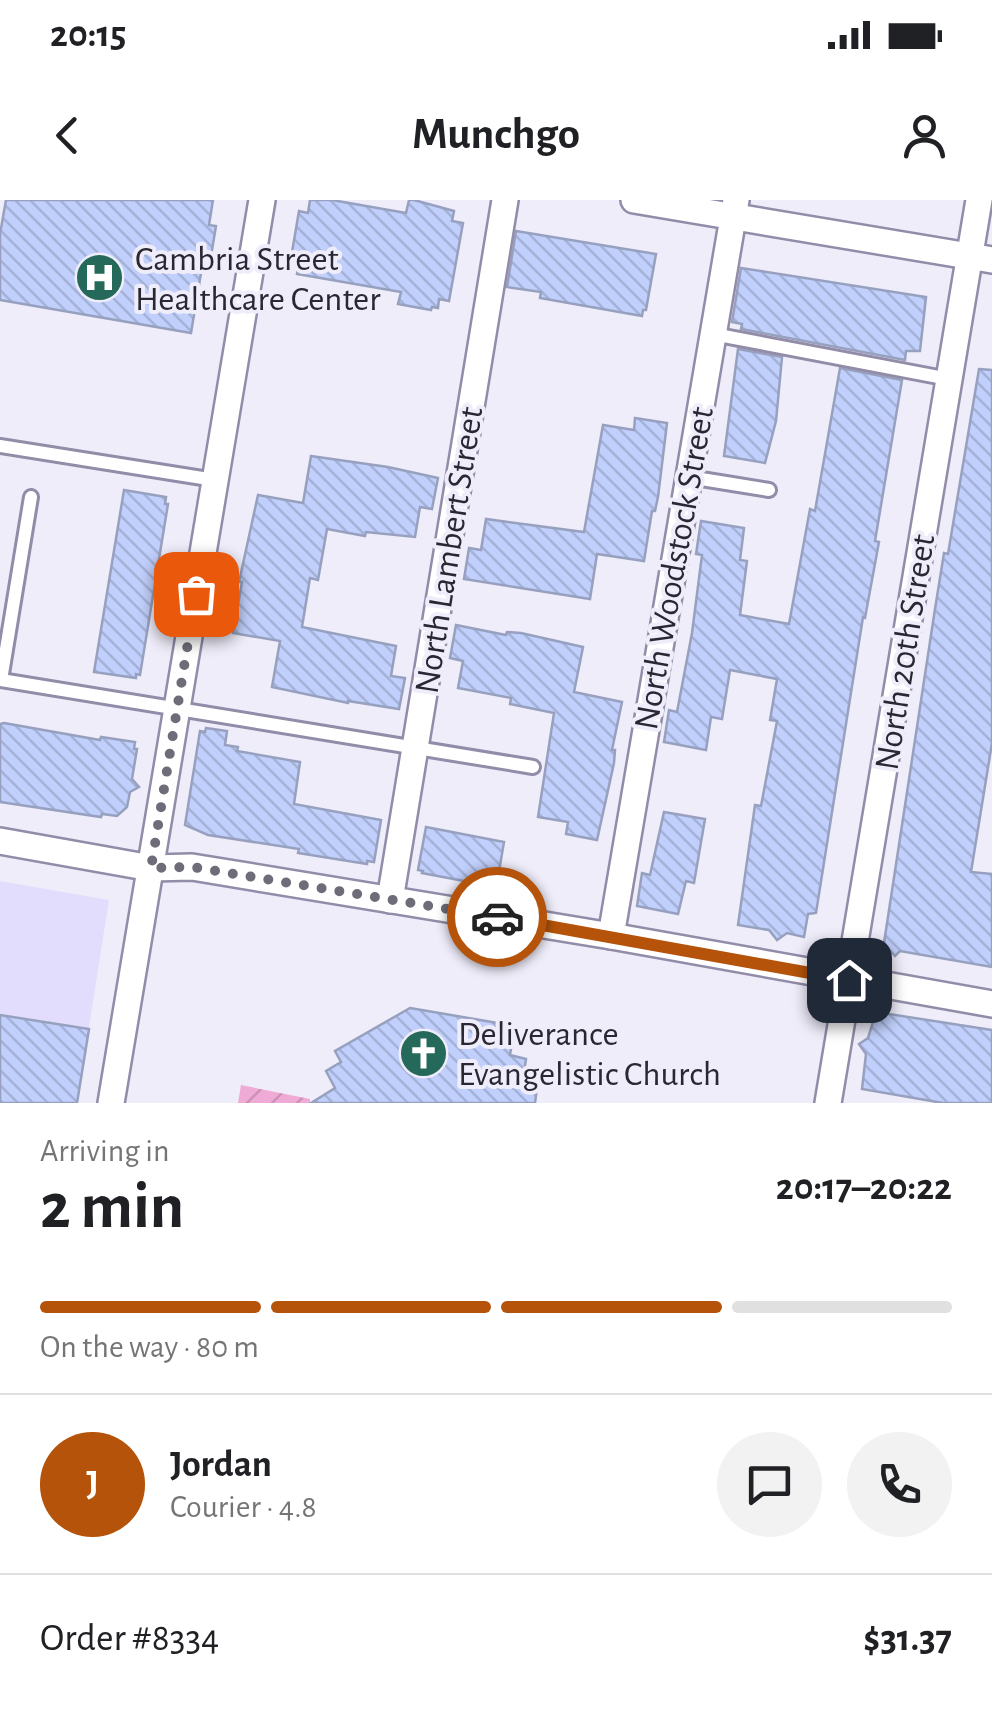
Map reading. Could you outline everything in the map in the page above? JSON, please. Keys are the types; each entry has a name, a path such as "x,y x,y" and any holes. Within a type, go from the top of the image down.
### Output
{"street":[{"path":"111,1103 262,200"},
{"name":"North Lambert Street","path":"390,900 505,200"},
{"path":"634,200 734,208 981,258"},
{"name":"North 20th Street","path":"828,1103 949,379 981,258 978,200"},
{"name":"North Woodstock Street","path":"611,936 734,208"},
{"path":"0,841 151,868 192,867 992,1004"}],"lane":[{"path":"713,334 949,379"},
{"path":"0,446 215,480"},
{"path":"689,476 769,490"},
{"path":"30,497 1,680 533,766"}],"shaded area":[{"path":"0,881 109,900 77,1103 0,1103"},
{"path":"241,1085 310,1099 310,1103 238,1103"}],"building":[{"name":"Cambria Street Healthcare Center","path":"6,200 213,200 209,225 216,226 211,256 204,255 191,333 0,300 0,234"},
{"path":"310,200 406,213 409,200 414,200 454,211 452,221 463,223 449,301 439,299 438,308 431,310 398,304 401,292 297,274 299,260 291,258 299,211 308,213"},
{"path":"516,231 656,254 646,310 642,316 540,298 541,292 507,287"},
{"path":"741,268 926,297 920,351 906,351 905,360 741,329 742,324 732,322"},
{"path":"738,349 782,357 776,421 765,463 724,456"},
{"path":"840,368 902,380 875,541 879,542 863,617 816,913 808,914 804,937 787,933 777,940 769,930 738,925 755,805 761,806 777,721 770,720 777,679 730,670 722,719 711,717 706,750 664,742 669,710 677,712 692,633 702,555 696,554 701,521 744,528 740,560 747,561 740,615 789,624 810,509 815,511"},
{"path":"979,369 992,370 992,743 971,872 992,874 992,967 900,951 895,956 884,943 944,553 948,554"},
{"path":"635,418 667,423 658,497 644,561 597,554 590,599 464,579 469,548 481,550 486,519 584,532 603,425 634,430"},
{"path":"311,456 438,478 432,509 420,507 415,537 366,532 365,536 327,529 318,580 310,578 302,627 396,646 391,676 405,678 399,709 272,687 280,641 233,633 239,582 258,495 303,503"},
{"path":"124,490 166,497 168,504 140,675 136,674 136,678 94,672"},
{"path":"456,625 506,635 521,633 583,647 574,692 622,702 612,750 614,763 597,840 566,834 568,822 538,817 554,713 510,704 511,698 458,688 463,661 450,658"},
{"path":"0,724 100,740 101,737 135,742 132,779 139,787 130,792 127,807 117,816 0,802"},
{"path":"206,728 227,731 225,745 238,747 237,751 300,762 294,804 381,820 374,862 298,853 299,849 208,835 185,825 200,731 205,732"},
{"path":"664,812 705,819 694,883 686,881 678,914 637,906 642,873 650,875"},
{"path":"426,827 504,842 497,883 490,882 490,886 418,870"},
{"name":"Deliverance Evangelistic Church","path":"410,1008 498,1023 496,1034 513,1037 510,1055 526,1059 523,1079 538,1081 535,1103 311,1103 335,1088 326,1071 341,1062 335,1051"},
{"path":"876,1012 992,1030 992,1103 943,1103 862,1089 866,1054 859,1044 868,1038"},
{"path":"0,1015 89,1029 77,1103 0,1103"}],"way so far":[{"path":"196,594 151,868 192,867 497,917"}],"place":[{"name":"Cambria Street Healthcare Center","path":"100,278"},
{"name":"Deliverance Evangelistic Church","path":"423,1053"}],"route":[{"path":"497,917 849,980"}]}
